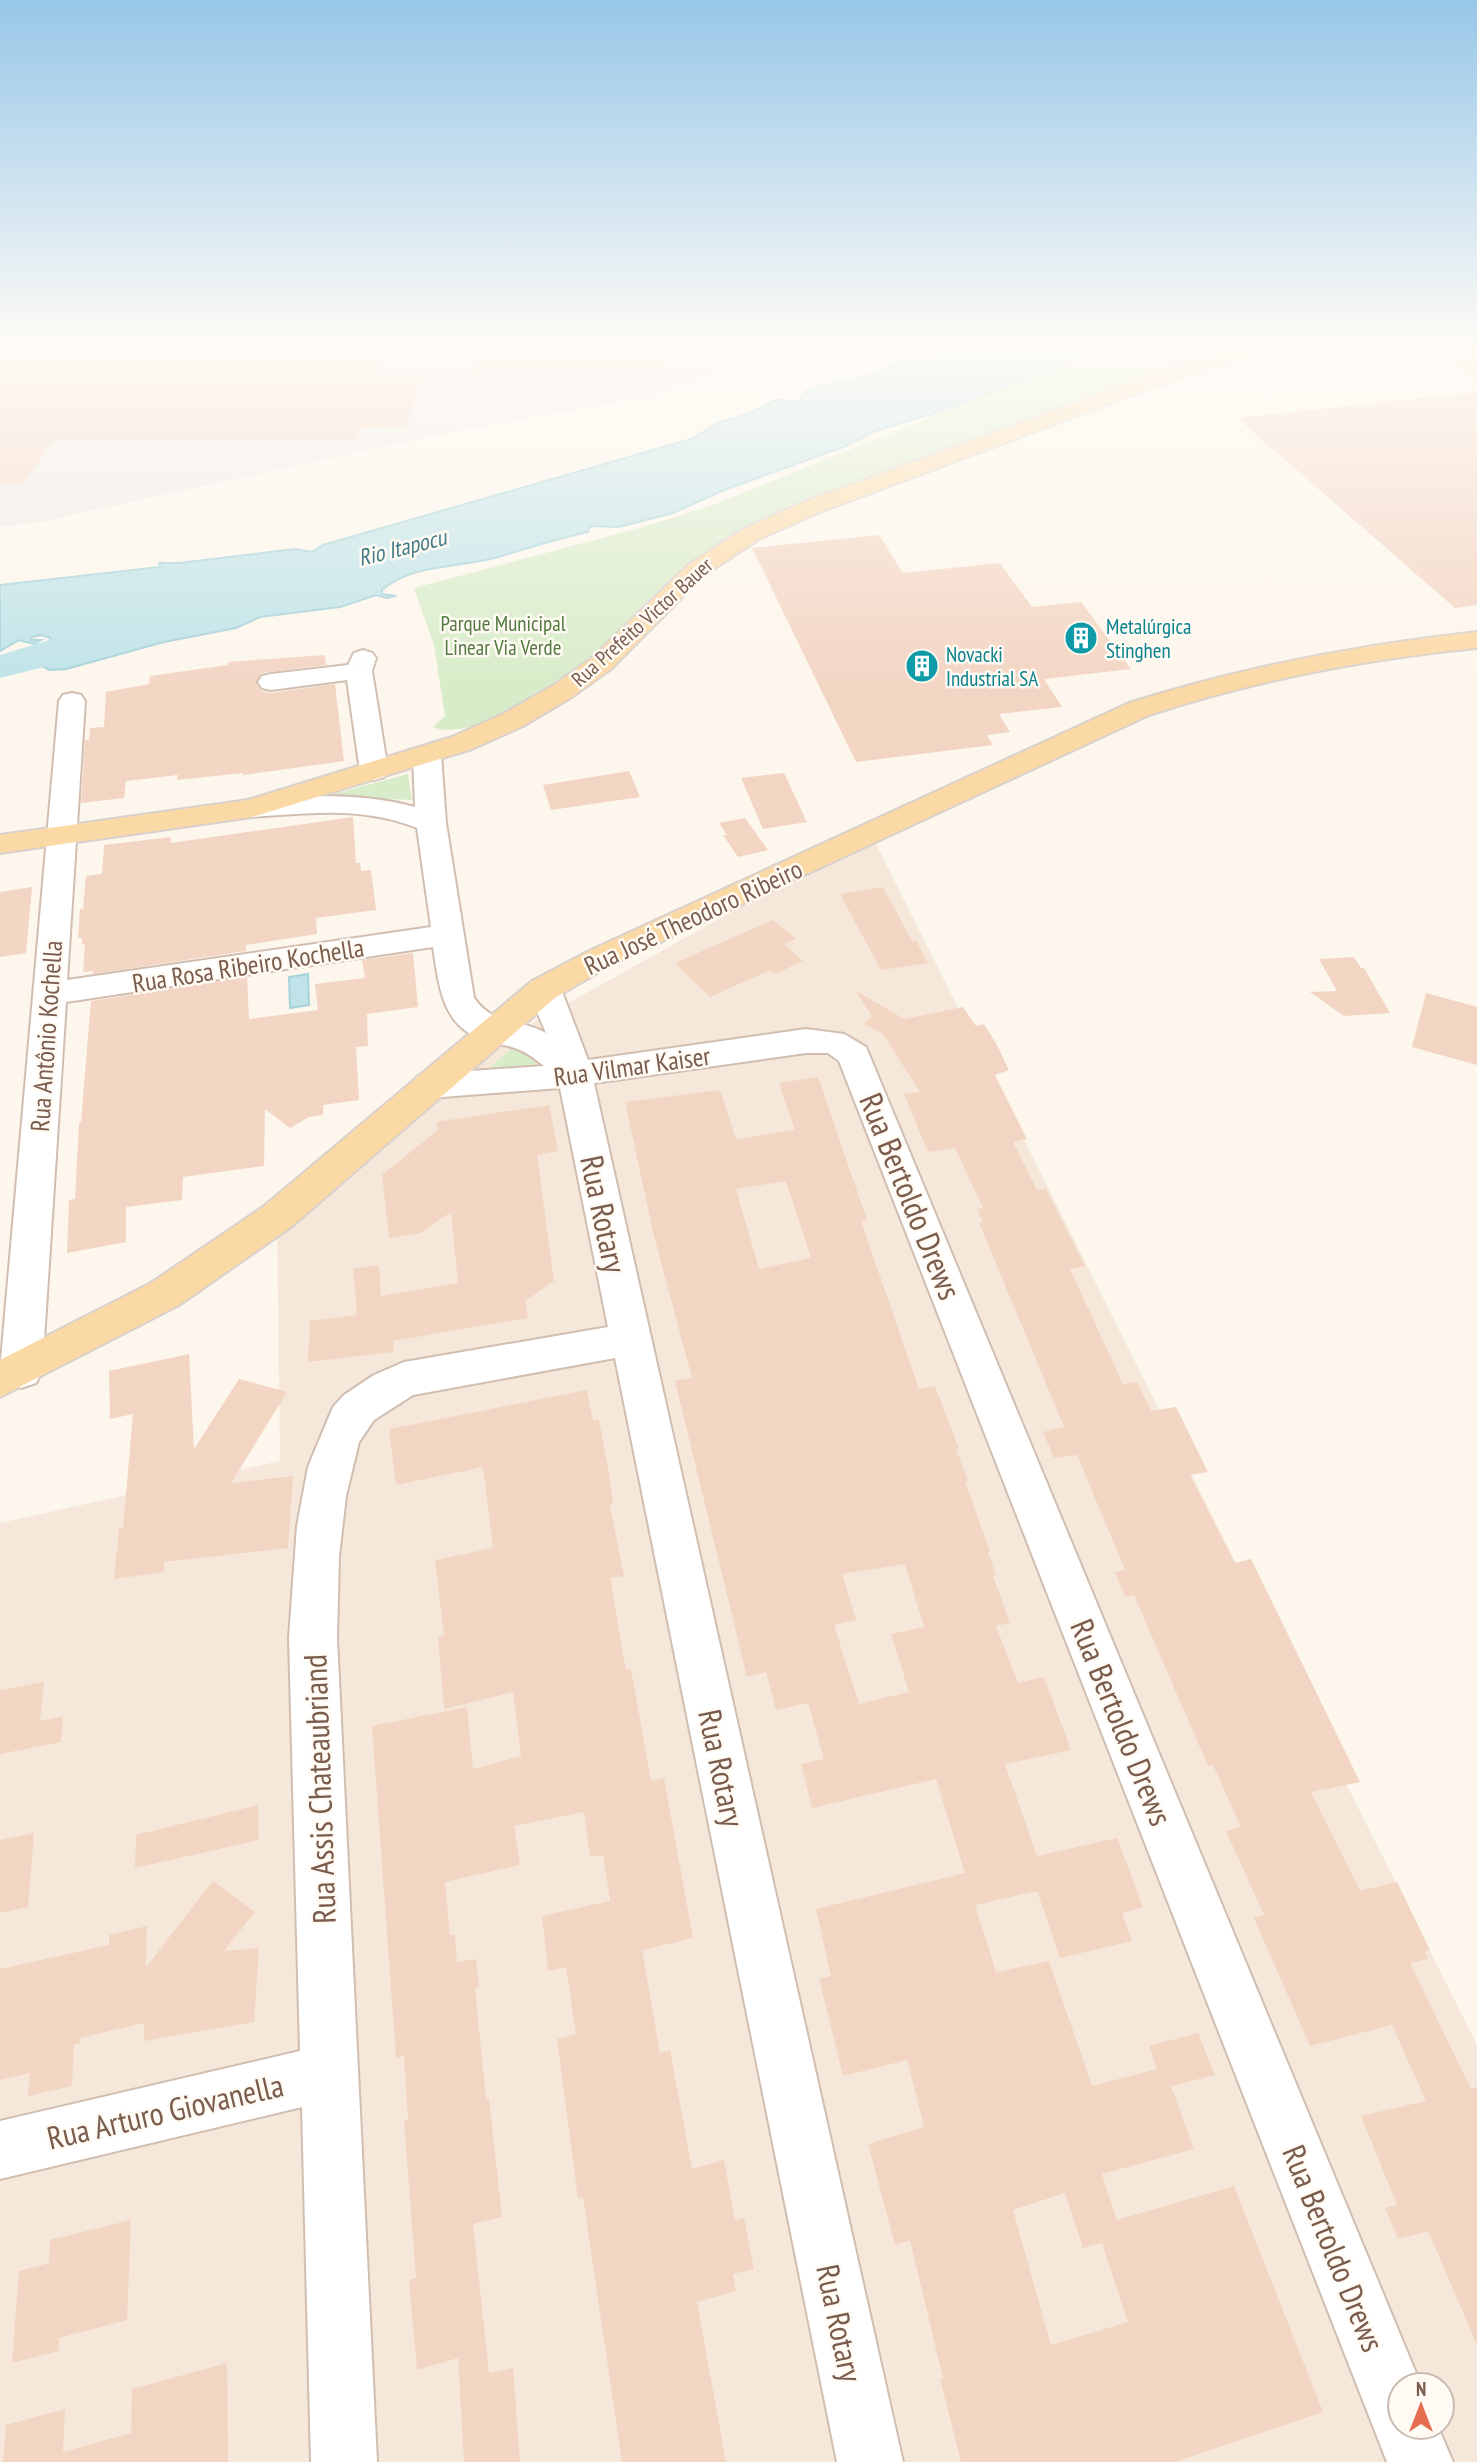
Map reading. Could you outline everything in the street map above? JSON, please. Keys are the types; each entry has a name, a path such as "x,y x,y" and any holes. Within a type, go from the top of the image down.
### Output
{"main road":[{"name":"Rua Prefeito Victor Bauer","path":"0,844 252,808 427,755 513,720 563,691 630,638 663,600 724,549 776,522 942,460"},
{"name":"Rua José Theodoro Ribeiro","path":"10,1375 165,1294 277,1217 544,989 600,958 1139,709 1212,684 1280,667 1477,640"}],"street":[{"path":"271,682 361,665 374,771"},
{"name":"Rua Antônio Kochella","path":"10,1375 48,995 72,701"},
{"path":"427,755 431,823 457,998 466,1013 494,1031 519,1034 548,1050 575,1074"},
{"path":"252,808 368,803 409,812 431,823"},
{"name":"Rua Rosa Ribeiro Kochella","path":"48,995 447,935"},
{"name":"Rua Rotary","path":"544,989 565,1038 575,1074 870,2462"},
{"name":"Rua Vilmar Kaiser","path":"429,1086 575,1074 806,1041 834,1041"},
{"name":"Rua Bertoldo Drews","path":"834,1041 854,1055 1386,2377"},
{"name":"Rua Assis Chateaubriand","path":"344,2462 313,1638 314,1582 327,1482 348,1419 373,1396 404,1379 631,1339"},
{"name":"Rua Arturo Giovanella","path":"0,2150 331,2072"},
{"path":"1412,2441 1420,2462"}],"shaded area":[{"path":"0,460 324,460 35,523 0,527"},
{"path":"871,834 1477,2045 1477,2462 0,2462 0,1523 280,1461 277,1217 529,1025"}],"green space":[{"name":"Parque Municipal Linear Via Verde","path":"825,460 922,460 772,515 727,539 674,578 618,636 561,682 493,719 450,730 433,727 445,716 434,645 414,588 639,528 713,505"},
{"path":"408,774 412,800 336,797 334,794"},
{"path":"522,1039 532,1046 537,1061 532,1066 512,1074 481,1076"}],"water":[{"path":"618,460 807,460 724,490 673,513 619,527 590,526 588,532 494,558 407,575 382,590 382,594 396,596 387,598 376,595 340,607 260,617 236,628 164,642 66,669 49,670 39,664 52,648 50,638 41,635 32,637 31,640 41,640 34,644 19,640 0,651 0,585 160,567 159,563 295,549 312,552 323,545"},
{"path":"308,974 309,1005 290,1008 289,977"}],"building":[{"path":"0,460 40,460 23,484 0,485"},
{"path":"1285,460 1477,460 1477,605 1455,608"},
{"name":"Novacki Industrial SA","path":"879,535 903,573 1000,563 1032,607 1081,602 1131,669 1044,679 1062,707 999,714 1010,732 987,735 993,745 856,762 752,548"},
{"path":"325,655 326,665 261,673 256,683 261,691 271,693 335,684 344,761 243,775 177,780 178,775 126,781 124,798 81,803 85,740 89,740 90,728 104,727 106,692 149,684 150,676 228,665 228,662"},
{"path":"629,771 640,797 551,810 543,785"},
{"path":"784,773 807,822 763,829 741,778"},
{"path":"353,817 356,863 360,863 361,871 371,870 376,910 316,918 317,934 246,945 246,951 93,974 93,971 83,972 85,944 82,945 82,938 78,938 80,909 83,909 86,876 102,874 104,845 171,837 171,843"},
{"path":"745,818 768,850 738,857 723,835 727,835 719,823"},
{"path":"32,887 26,953 0,957 0,892"},
{"path":"883,887 912,941 916,940 928,963 881,970 840,894"},
{"path":"773,920 796,939 784,944 803,961 775,974 770,970 710,997 675,963"},
{"path":"413,953 418,1007 367,1014 368,1046 356,1047 359,1100 323,1105 323,1115 309,1117 290,1128 265,1109 264,1166 183,1177 182,1200 126,1207 126,1242 67,1253 69,1200 75,1199 79,1123 91,1001 247,977 249,1019 318,1010 315,984 365,978 362,960"},
{"path":"1354,957 1361,968 1364,968 1390,1013 1344,1016 1310,992 1337,991 1319,959"},
{"path":"855,990 904,1019 963,1007 976,1026 984,1024 1009,1070 995,1075 1027,1139 1013,1142 1037,1190 1046,1189 1085,1266 1070,1269 1123,1384 1137,1382 1151,1411 1176,1407 1208,1472 1190,1475 1235,1563 1251,1559 1360,1782 1311,1792 1360,1891 1397,1882 1430,1950 1425,1952 1428,1959 1410,1963 1471,2089 1477,2087 1477,2345 1428,2231 1398,2239 1385,2208 1397,2205 1361,2116 1426,2101 1392,2025 1310,2046 1254,1918 1264,1915 1226,1831 1241,1827 1213,1765 1208,1766 1134,1595 1125,1597 1115,1572 1125,1570 1077,1455 1054,1458 1043,1432 1064,1427 979,1223 983,1223 977,1209 983,1208 955,1148 928,1152 904,1094 920,1092 883,1034 864,1024 872,1016"},
{"path":"1426,993 1477,1007 1477,1065 1412,1047"},
{"path":"818,1077 867,1220 861,1221 919,1389 935,1386 959,1449 956,1449 968,1481 965,1481 990,1552 996,1575 993,1576 1010,1623 996,1626 1018,1683 1044,1677 1071,1750 1005,1764 1037,1856 1117,1838 1143,1907 1122,1913 1132,1941 1060,1958 1037,1891 975,1905 996,1972 1049,1961 1092,2086 1157,2069 1149,2046 1198,2033 1215,2075 1171,2086 1194,2149 1102,2174 1117,2220 1234,2186 1323,2412 1175,2462 961,2462 910,2240 895,2245 868,2144 924,2127 907,2060 843,2076 819,1979 831,1976 816,1909 965,1873 936,1779 812,1808 801,1764 824,1759 808,1703 776,1710 766,1672 747,1677 675,1381 692,1378 654,1236 625,1102 720,1090 736,1139 795,1130 779,1083","holes":["786,1181 811,1258 759,1269 736,1189","905,1564 924,1627 891,1634 909,1692 859,1704 834,1625 856,1620 842,1574","1065,2193 1083,2248 1102,2243 1128,2322 1051,2345 1013,2210"]},
{"path":"549,1105 558,1151 537,1155 554,1281 525,1301 528,1318 393,1341 394,1352 308,1362 310,1321 357,1315 353,1269 379,1265 381,1296 458,1283 451,1212 420,1233 389,1238 382,1175 438,1130 436,1122"},
{"path":"189,1354 194,1449 239,1379 287,1392 231,1483 293,1476 288,1548 164,1562 164,1572 114,1579 119,1529 123,1528 133,1414 110,1419 109,1371"},
{"path":"587,1390 593,1421 599,1420 613,1504 610,1505 624,1576 610,1578 626,1670 631,1669 651,1781 664,1778 693,1938 642,1950 660,2053 670,2050 692,2169 724,2160 735,2221 744,2218 754,2269 733,2274 736,2291 697,2302 726,2462 622,2462 583,2197 578,2199 557,2039 576,2034 566,1967 548,1971 542,1916 610,1901 603,1855 590,1857 584,1812 514,1826 520,1865 445,1882 450,1935 455,1934 457,1962 476,1959 479,1987 475,1988 486,2099 489,2098 502,2217 473,2224 489,2373 513,2368 520,2462 464,2462 458,2358 417,2370 409,2280 416,2278 404,2121 408,2120 404,2056 396,2058 372,1726 467,1707 473,1769 521,1756 513,1692 444,1709 438,1638 444,1636 435,1560 493,1548 483,1467 396,1485 389,1429"},
{"path":"44,1682 40,1721 63,1716 61,1742 0,1754 0,1690"},
{"path":"258,1805 259,1840 135,1868 136,1835"},
{"path":"34,1833 28,1907 0,1913 0,1840"},
{"path":"213,1881 255,1912 224,1951 259,1948 254,2022 144,2041 144,2023 80,2038 80,2043 74,2044 72,2086 28,2096 30,2073 0,2080 0,1969 109,1945 109,1935 147,1926 146,1967"},
{"path":"131,2220 127,2320 59,2338 59,2351 12,2363 19,2271 49,2263 50,2240"},
{"path":"227,2363 228,2462 3,2462 6,2425 65,2409 63,2452 131,2433 132,2389"}],"waterway":[{"name":"Rio Itapocu","path":"0,667 85,643 118,630"}],"place":[{"name":"Metalúrgica Stinghen","path":"1081,638"},
{"name":"Novacki Industrial SA","path":"922,666"}]}
